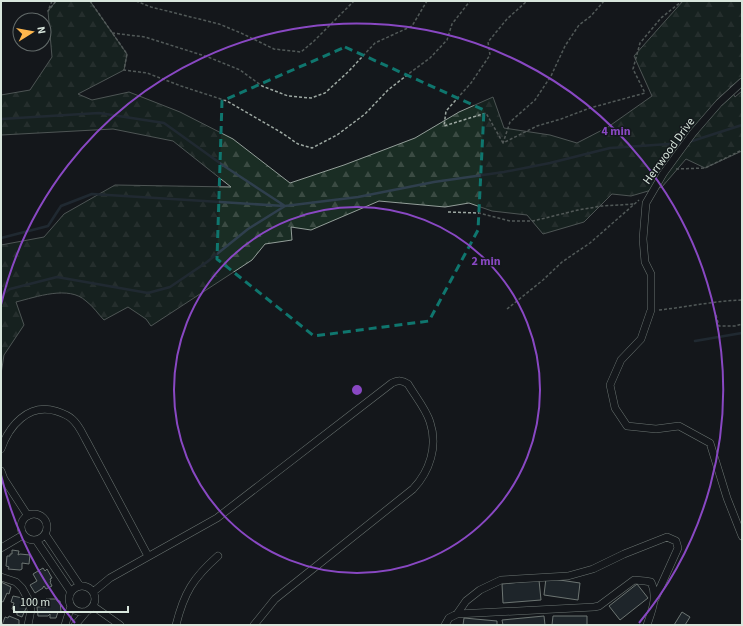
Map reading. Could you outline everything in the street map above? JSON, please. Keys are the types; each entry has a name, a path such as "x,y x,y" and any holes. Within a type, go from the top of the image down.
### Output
{"street":[{"name":"Herrwood Drive","path":"742,82 719,103 693,133 666,170 646,203 643,239 645,262 650,274 651,310 641,340 621,360 610,385 615,408 627,426 656,429 679,426 710,443 727,498 742,536"},
{"path":"93,592 110,578 217,518 392,384 400,380 408,384 426,414 432,430 432,453 425,474 413,489 275,599 254,625"},
{"path":"1,449 8,432 23,416 40,410 50,409 71,418 76,423 86,440 148,556"},
{"path":"1,471 4,479 28,516"},
{"path":"35,515 41,518 46,527 45,534 39,539 29,539 23,535 21,524 28,516 35,515"},
{"path":"45,534 80,586"},
{"path":"1,548 23,535"},
{"path":"445,625 450,618 457,614 466,601 480,590 501,580 568,576 593,569 624,554 667,537 676,541 678,548 655,599 647,625"},
{"path":"36,540 71,592"},
{"path":"176,625 180,610 195,579 203,569 218,556"},
{"path":"1,577 16,582 22,588 28,599 31,610 28,625"},
{"path":"457,614 555,608 586,608 599,606 634,580 651,582 654,589 655,599"},
{"path":"75,625 90,608 95,599 93,592 87,587 76,587 71,592 69,599 71,606 76,611 80,612 90,608"},
{"path":"65,625 71,606"},
{"path":"90,608 120,625"}],"path":[{"path":"52,1 48,11 56,1"},
{"path":"90,1 127,54 124,70 147,73 228,101 298,144 312,148 337,135 365,114 388,90 430,58 447,40 452,24 470,1"},
{"path":"136,1 151,7 219,24 274,49 301,52 354,1"},
{"path":"112,33 145,38 208,57 240,70 262,86 288,96 310,98 325,93 354,66 375,43 412,26 427,1"},
{"path":"503,143 486,113 444,126 446,111 471,83 490,55 488,42 507,19 527,1"},
{"path":"503,143 510,122 535,100 551,76 565,46 579,25 591,16 604,1"},
{"path":"503,143 537,126 561,120 590,108 645,93 633,69 640,43 661,18 682,1"},
{"path":"666,170 705,168 742,150"},
{"path":"448,212 479,213 510,221 533,221 602,206 635,204 607,226 590,243 562,262 543,280 507,309"},
{"path":"651,310 690,307 720,301 742,300"},
{"path":"716,315 719,326 735,326 742,324"}],"highlighted area":[{"path":"345,47 484,110 478,230 429,321 314,336 217,259 222,101"}],"green space":[{"path":"56,1 90,1 127,54 124,70 78,94 92,100 129,92 180,112 233,139 290,183 344,165 415,138 459,112 493,97 504,128 550,135 577,143 608,127 652,96 634,56 683,1 742,1 742,80 730,87 735,97 742,91 742,151 705,168 686,159 662,187 631,196 612,194 584,222 543,234 527,215 492,211 469,203 445,207 379,201 311,230 291,227 292,240 265,244 252,260 151,326 146,319 128,307 104,320 86,301 79,296 71,294 62,293 42,295 16,302 24,325 4,355 1,374 1,245 44,237 64,214 115,185 231,187 173,141 113,129 1,135 1,95 30,90 52,57 52,12 48,11"}],"building":[{"path":"12,550 19,551 18,555 30,555 29,564 22,563 22,569 20,570 8,569 9,567 6,566 7,556 12,554"},
{"path":"43,568 45,571 47,569 52,578 50,579 50,582 52,586 46,589 44,586 35,593 30,585 37,581 33,574"},
{"path":"546,578 580,583 578,600 544,595"},
{"path":"539,580 541,600 503,603 502,584"},
{"path":"1,582 11,587 9,594 7,593 3,602 1,601"},
{"path":"637,584 648,598 620,620 609,606"},
{"path":"13,596 27,599 25,603 28,604 22,617 17,615 17,613 14,612 15,610 12,609 14,603 11,602"},
{"path":"46,599 57,599 57,601 60,601 61,612 58,612 56,618 50,618 50,614 48,616 38,616 37,607 46,607"},
{"path":"682,612 690,617 685,625 674,625"},
{"path":"9,616 19,620 19,625 2,625 5,617 8,618"},
{"path":"544,616 545,625 503,625 502,620"},
{"path":"553,616 587,616 587,625 552,625"},
{"path":"464,618 497,621 497,625 463,625"}],"waterway":[{"path":"1,119 99,113 164,123 224,166 285,206 358,197 434,182 504,172 550,163 610,148 684,143"},
{"path":"689,142 742,125"},
{"path":"1,238 48,226 61,206 92,194 284,206"},
{"path":"1,296 10,289 57,277 148,293 170,287 207,262 248,229 285,206"},
{"path":"695,341 742,333"}]}
